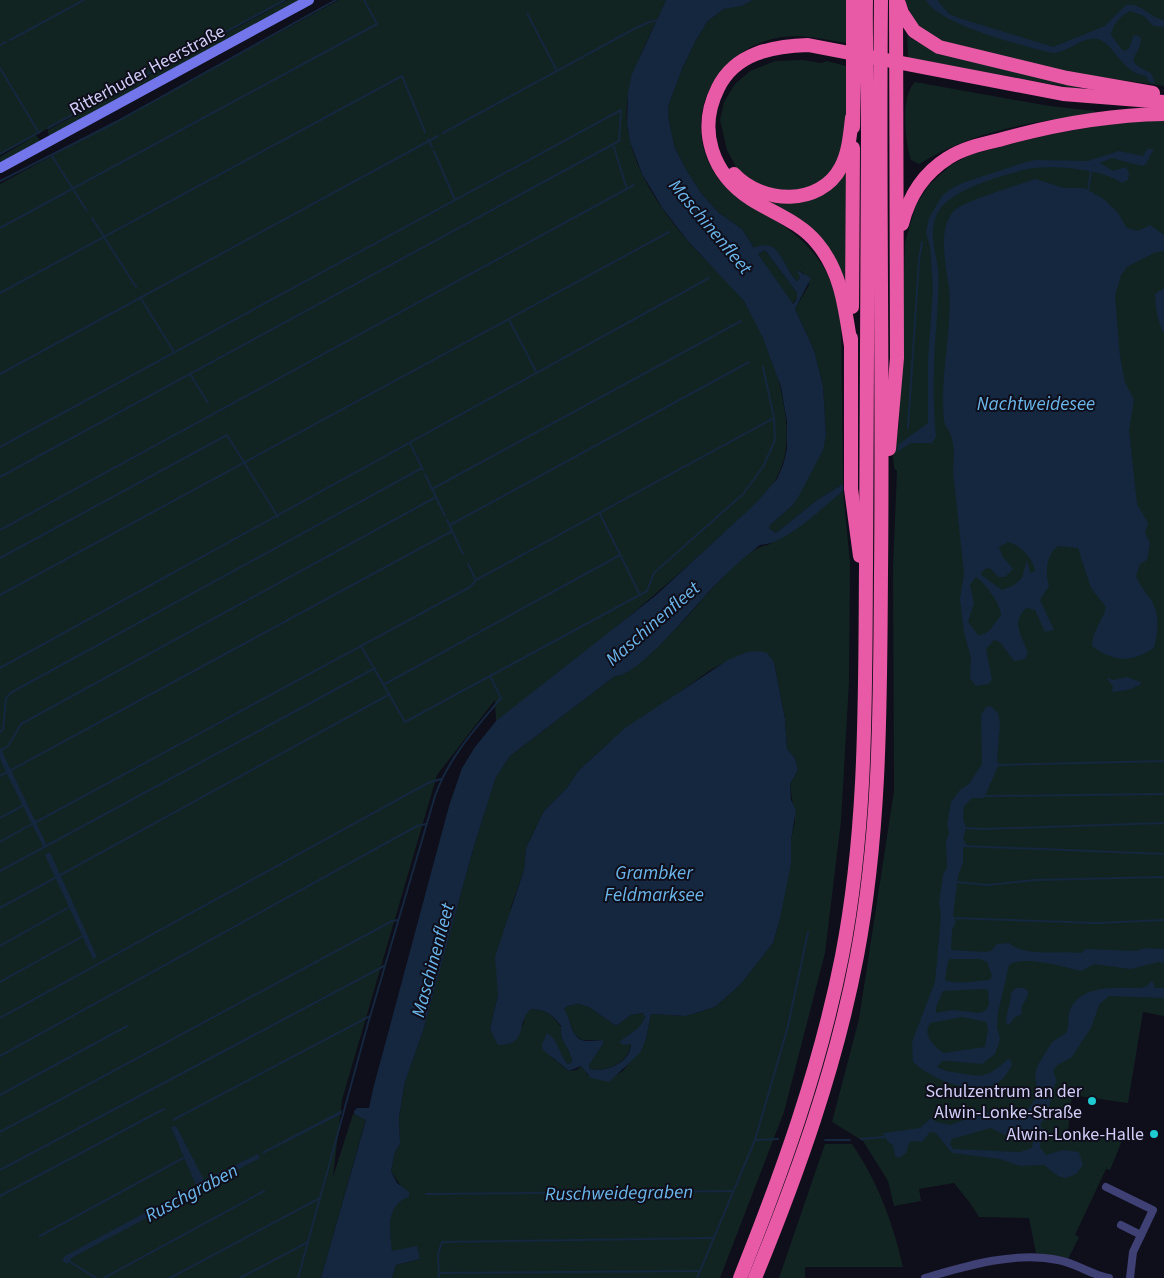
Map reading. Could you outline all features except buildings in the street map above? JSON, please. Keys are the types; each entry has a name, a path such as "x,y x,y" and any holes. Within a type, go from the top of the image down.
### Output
{"highway":[{"path":"853,0 851,495 858,553 866,568"},
{"path":"740,1278 795,1135 815,1069 842,953 855,869 861,812 864,758 866,568 868,133 866,0"},
{"path":"755,1278 808,1140 829,1073 857,955 870,870 879,754 882,512 881,0"},
{"path":"882,512 886,490 897,358 897,0"},
{"path":"897,0 902,13 914,31 939,47 1067,78 1164,94"},
{"path":"852,346 843,291 826,255 817,242 805,232 750,199 729,181 715,161 709,142 707,124 712,100 730,69 748,56 788,45 808,45 840,54 1059,102 1164,109"},
{"path":"840,54 787,54 771,57 748,67 732,81 719,105 716,117 719,149 730,170 754,190 769,196 788,197 807,194 821,188 833,179 841,168 847,152 852,118"},
{"path":"906,68 1063,94 1164,102"},
{"path":"897,242 905,213 914,192 927,175 950,156 977,146 1054,127 1110,118 1164,114"}],"main road":[{"name":"Ritterhuder Heerstraße","path":"0,168 309,0"}],"street":[{"path":"1106,1187 1153,1210 1133,1252 1130,1278"},
{"path":"1121,1225 1142,1235"},
{"path":"925,1278 981,1262 1042,1257 1070,1263 1088,1272 1109,1278"}],"green space":[{"path":"0,0 284,0 36,135 41,142 0,166 0,157 32,138 0,155"},
{"path":"288,0 306,0 49,137 48,130"},
{"path":"339,0 666,0 633,76 627,108 630,140 641,171 657,200 694,248 743,300 764,337 774,365 785,415 787,433 784,460 777,477 766,494 758,502 691,563 581,656 496,721 495,700 437,775 342,1100 333,1177 353,1114 366,1119 321,1278 0,1278 0,184"},
{"path":"753,0 847,0 847,43 791,36 761,43 741,53 724,67 712,85 704,104 701,125 703,147 717,177 728,190 750,206 783,225 810,248 828,275 838,308 841,328 843,484 817,500 776,533 769,528 770,525 793,505 826,435 823,386 814,350 795,309 809,285 806,276 801,272 798,271 800,278 797,281 794,278 777,251 754,248 742,229 719,213 701,193 675,148 669,122 668,107 682,69 696,40 708,21 724,9"},
{"path":"905,0 1164,0 1164,86 1065,72 942,41 922,29 914,21"},
{"path":"907,36 939,54 1078,85 1078,89 908,58"},
{"path":"803,60 821,63 827,61 846,66 846,136 843,155 824,182 792,193 756,185 737,169 727,150 720,120 724,102 735,84 750,71 775,61"},
{"path":"915,82 1049,106 1095,111 1095,113 1026,124 983,135 940,152 919,164 911,160 905,120 907,98"},
{"path":"1164,120 1164,1016 1143,1012 1128,1103 1072,1095 1068,1132 1122,1141 1110,1170 1106,1169 1075,1235 1079,1237 1068,1259 1036,1253 1029,1218 979,1217 954,1183 919,1189 921,1201 894,1206 888,1181 863,1141 832,1122 859,1019 894,791 893,568 897,471 894,468 893,457 899,425 905,242 916,205 929,185 951,165 970,155 1042,136 1115,123"},
{"path":"847,162 848,300 835,261 739,184 792,201"},
{"path":"765,250 797,293 797,299 792,304 758,254"},
{"path":"843,491 850,562 849,682 841,821 825,953 784,1112 720,1278 392,1278 396,1265 420,1259 392,1252 390,1238 391,1217 400,1200 402,1188 391,1171 395,1152 400,1144 399,1117 405,1082 423,1031 474,846 496,777 510,756 615,676 625,673 635,666 670,635 736,564 748,554 768,545","holes":["747,652 774,662 785,719 787,749 795,758 798,770 790,784 795,821 780,919 773,943 741,984 715,1007 686,1016 651,1014 646,1039 623,1071 613,1077 587,1075 585,1068 581,1066 577,1070 569,1071 551,1057 561,1057 568,1064 572,1062 562,1036 561,1027 552,1016 541,1010 531,1009 525,1015 523,1025 498,1044 490,1029 498,995 511,907 524,870 526,848 544,811 566,789 579,770 612,740 712,669"]},
{"path":"578,1004 589,1007 616,1026 631,1015 643,1013 645,1017 642,1025 625,1038 631,1043 630,1050 622,1061 610,1068 590,1069 589,1064 603,1044 603,1040 582,1040 575,1035 564,1009 567,1006"},
{"path":"825,1144 852,1144 861,1158 884,1203 903,1267 805,1267 805,1278 779,1278"}],"water":[{"name":"Maschinenfleet","path":"666,0 753,0 741,6 724,9 708,21 696,40 682,69 668,107 669,122 675,148 687,171 701,193 719,213 742,229 754,248 763,245 770,246 776,250 797,281 800,278 797,270 811,278 795,309 814,350 823,386 826,435 823,450 800,494 793,505 769,528 776,533 817,500 843,484 843,491 793,532 771,543 760,545 748,554 716,584 653,652 638,665 625,673 615,676 510,756 496,777 474,846 423,1031 405,1082 399,1117 400,1144 395,1152 391,1171 397,1183 409,1192 409,1197 401,1201 393,1212 390,1227 392,1251 417,1246 420,1259 396,1265 392,1278 321,1278 366,1120 354,1114 354,1111 357,1108 369,1108 449,806 462,768 475,747 496,721 655,596 756,503 777,479 783,465 787,449 787,422 781,387 763,338 744,301 687,240 663,209 642,174 630,142 627,123 628,92 632,74","holes":["765,250 797,293 797,299 793,304 758,254"]},
{"path":"926,0 937,0 949,14 959,18 1053,47 1105,26 1126,5 1137,6 1154,17 1164,20 1164,27 1153,26 1144,16 1130,11 1123,15 1113,27 1111,35 1122,50 1125,51 1130,47 1133,36 1136,35 1141,38 1134,61 1141,68 1151,73 1155,83 1150,83 1146,76 1137,74 1130,69 1103,41 1097,39 1086,40 1052,53 1003,40 964,26 947,18 934,9"},
{"path":"1147,149 1154,149 1146,164 1142,166 1112,158 1100,163 1113,171 1126,167 1129,173 1128,180 1122,183 1088,171 1046,167 1034,168 1001,176 962,191 943,206 937,214 933,228 933,242 938,270 938,307 934,357 936,437 932,443 911,443 897,452 899,444 928,423 928,361 933,289 930,246 926,233 929,218 942,196 962,183 1026,162 1035,160 1088,161 1119,151 1143,156"},
{"name":"Nachtweidesee","path":"1035,179 1064,188 1083,188 1088,190 1105,200 1118,213 1127,228 1138,231 1150,225 1164,235 1164,251 1154,253 1127,267 1121,275 1115,296 1120,356 1125,382 1134,400 1129,430 1137,504 1148,523 1145,533 1150,543 1147,560 1140,564 1136,576 1153,603 1157,615 1157,628 1154,648 1130,658 1115,658 1092,646 1092,641 1106,607 1091,588 1078,548 1058,546 1051,554 1047,564 1049,586 1040,600 1054,630 1045,632 1035,610 1027,608 1019,618 1018,623 1028,653 1025,659 1014,661 1000,642 994,640 986,649 992,680 988,684 976,686 970,678 971,657 964,633 960,599 964,573 953,471 952,438 944,420 943,389 950,299 944,253 945,229 949,219 960,206","holes":["1008,542 1017,546 1025,553 1032,561 1035,571 1030,573 1027,560 1022,578 1014,585 1002,590 980,574 986,568 991,569 998,577 1005,577 1013,569 1002,556 999,547","976,577 992,594 1001,615 989,631 979,636 968,622 974,603 970,585"]},
{"path":"1164,288 1164,333 1158,320 1155,294"},
{"name":"Grambker Feldmarksee","path":"759,651 767,653 774,662 785,719 787,749 795,758 798,770 790,784 791,800 796,810 791,840 791,863 780,919 773,943 741,984 715,1007 686,1016 651,1014 646,1039 640,1053 609,1082 591,1078 581,1066 569,1071 543,1050 542,1044 547,1033 557,1044 568,1064 572,1062 570,1052 563,1041 561,1026 555,1018 541,1010 531,1009 523,1021 518,1037 508,1044 498,1045 490,1029 498,995 495,957 524,870 526,848 544,811 566,789 579,770 625,728 728,660 747,652","holes":["578,1004 589,1007 616,1026 631,1015 643,1013 645,1017 637,1028 619,1042 623,1045 631,1044 630,1050 622,1061 610,1068 590,1069 589,1065 603,1044 603,1040 587,1041 578,1038 564,1009 567,1006"]},
{"path":"1127,677 1141,682 1140,685 1128,690 1112,692 1113,687 1107,678 1114,680"},
{"path":"991,706 998,713 1000,724 997,761 999,764 984,798 972,798 964,806 963,819 966,828 963,839 967,845 963,848 963,863 958,876 953,916 956,922 952,930 951,950 986,952 991,951 997,944 1009,943 1016,948 1033,952 1081,953 1086,949 1137,951 1144,948 1164,949 1164,963 1158,962 1131,969 1094,964 1081,971 1034,961 1016,962 1009,965 998,1012 997,1027 1000,1039 995,1054 982,1064 942,1061 937,1067 950,1072 981,1075 991,1072 1008,1059 1011,1060 1012,1065 1006,1075 997,1083 977,1088 965,1087 941,1080 921,1068 913,1062 912,1042 935,982 941,917 939,903 943,875 947,867 946,841 949,834 947,824 951,802 960,790 969,784 982,764 981,715 986,707","holes":["951,959 980,959 987,962 992,976 989,980 967,982 945,980 948,961","988,990 989,1005 985,1011 978,1013 953,1010 936,1013 936,1007 943,991","962,1017 986,1022 988,1029 985,1047 944,1053 933,1044 928,1036 927,1032 930,1023"]},
{"path":"0,747 47,846 44,848 4,768 0,758"},
{"path":"50,852 97,957 93,959 45,855"},
{"path":"1152,980 1155,988 1164,988 1164,998 1109,996 1099,1005 1091,1028 1071,1058 1057,1065 1053,1071 1057,1081 1052,1093 1049,1109 1040,1125 1043,1129 1040,1147 1046,1155 1063,1150 1079,1152 1083,1165 1076,1174 1066,1178 1058,1176 1044,1165 1020,1166 1000,1159 952,1153 936,1133 930,1132 922,1142 912,1141 909,1143 906,1153 899,1158 895,1156 893,1145 888,1142 883,1133 920,1128 931,1118 937,1122 950,1125 985,1112 1001,1115 1026,1112 1038,1095 1035,1074 1038,1065 1052,1042 1066,1033 1069,1013 1075,1001 1091,991 1147,986","holes":["991,1128 1009,1137 1018,1137 1030,1133 1034,1136 1032,1148 1020,1152 953,1149 950,1144 952,1139"]},
{"path":"1016,988 1023,988 1028,991 1028,994 1022,1007 1022,1014 1014,1018 1009,1025 1006,1023 1006,1019 1011,993"},
{"path":"342,1110 341,1114 263,1154 262,1152"},
{"path":"176,1126 204,1180 258,1154 260,1158 73,1257 67,1264 62,1260 65,1256 196,1185 171,1127"}],"waterway":[{"path":"10,40 84,0"},
{"path":"48,128 285,0"},
{"path":"0,181 116,122 336,0"},
{"path":"0,228 377,24 364,0"},
{"path":"527,13 557,71"},
{"path":"443,133 632,30 649,22 659,20"},
{"path":"0,45 6,42"},
{"path":"0,68 39,133"},
{"path":"0,293 402,76 425,132"},
{"path":"0,447 621,110 619,141 0,477"},
{"path":"0,154 41,131"},
{"path":"0,374 438,136"},
{"path":"428,139 432,147"},
{"path":"613,144 627,189"},
{"path":"434,151 455,200"},
{"path":"52,156 87,211"},
{"path":"1088,190 1091,171"},
{"path":"0,530 634,185"},
{"path":"92,218 136,287"},
{"path":"0,595 669,232"},
{"path":"908,428 919,260 922,242"},
{"path":"0,668 709,278"},
{"path":"140,297 174,352"},
{"path":"509,320 537,373"},
{"path":"432,489 741,321"},
{"path":"450,525 749,362"},
{"path":"298,1278 367,1027 435,796 455,756 472,732 501,698 490,676 647,591 654,573 743,494 763,467 775,440 774,418 763,367"},
{"path":"190,374 208,403"},
{"path":"36,822 470,587 476,580 774,418"},
{"path":"0,558 227,435 278,517"},
{"path":"410,443 423,470"},
{"path":"0,732 3,729 6,698 12,692 422,468"},
{"path":"425,474 445,516"},
{"path":"0,751 8,746 21,724 436,497"},
{"path":"600,514 640,595"},
{"path":"447,520 463,554"},
{"path":"0,776 452,531"},
{"path":"385,684 620,555"},
{"path":"468,564 476,580"},
{"path":"361,646 405,722 490,676"},
{"path":"0,871 375,668"},
{"path":"0,908 390,694"},
{"path":"998,765 1164,761"},
{"path":"0,1018 428,783 441,779"},
{"path":"983,796 1164,794"},
{"path":"0,818 24,805"},
{"path":"964,828 1164,823"},
{"path":"0,842 32,824"},
{"path":"0,1056 417,826 426,824"},
{"path":"965,846 1164,854"},
{"path":"956,882 988,885 1034,880 1164,877"},
{"path":"0,946 71,906"},
{"path":"953,918 1097,923 1164,920"},
{"path":"0,1132 392,921 398,920"},
{"path":"755,1140 788,1026 808,932"},
{"path":"0,982 83,936"},
{"path":"0,1170 384,966"},
{"path":"173,1120 370,1016"},
{"path":"0,1095 127,1026"},
{"path":"0,1196 164,1109"},
{"name":"Ruschweidegraben","path":"861,1139 884,1137"},
{"path":"697,1278 755,1140 778,1139"},
{"name":"Ruschweidegraben","path":"825,1140 850,1140"},
{"path":"40,1236 187,1156"},
{"path":"104,1278 264,1191"},
{"name":"Ruschweidegraben","path":"426,1194 733,1191"},
{"path":"170,1278 320,1198"},
{"path":"439,1278 438,1254 442,1242 714,1238"},
{"path":"240,1278 308,1242"},
{"name":"Ruschgraben","path":"67,1260 96,1278"},
{"path":"441,1273 700,1271"}],"place":[{"name":"Schulzentrum an der Alwin-Lonke-Straße","path":"1092,1101"},
{"name":"Alwin-Lonke-Halle","path":"1154,1134"}]}
